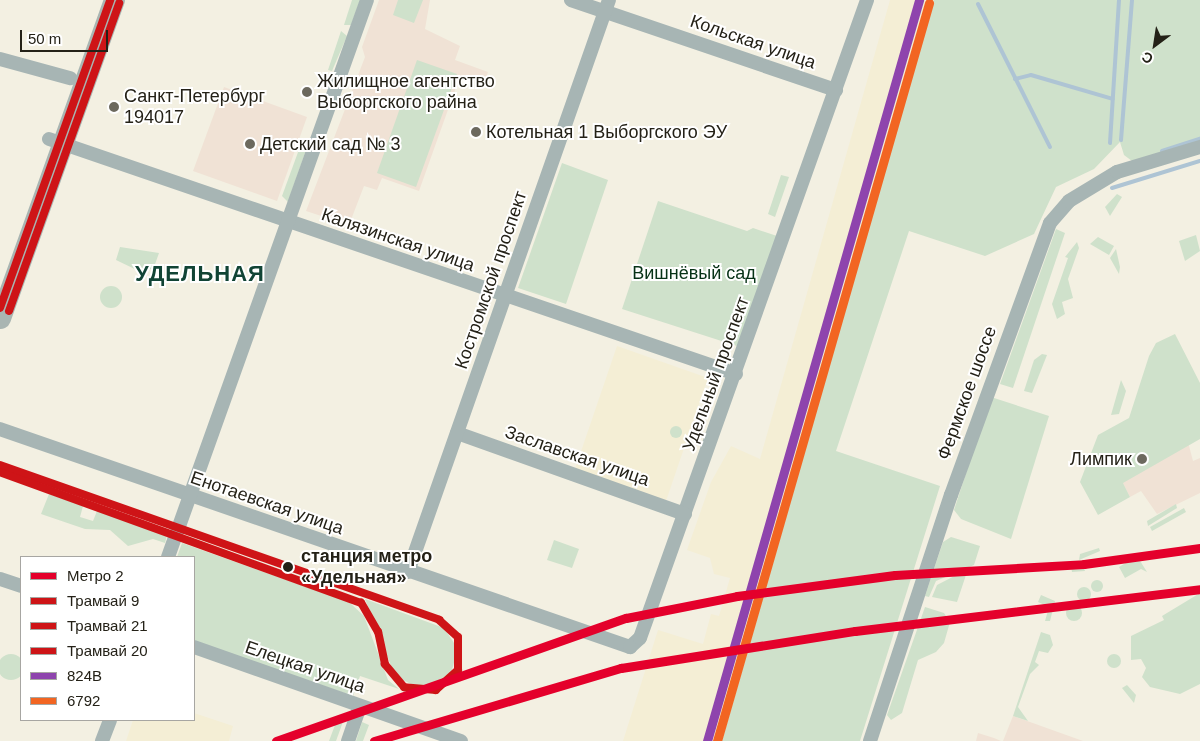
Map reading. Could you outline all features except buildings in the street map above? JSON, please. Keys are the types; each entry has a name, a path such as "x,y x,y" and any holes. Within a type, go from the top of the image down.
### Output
{"main road":[{"path":"0,318 56,141 70,78 98,0"},
{"path":"0,278 114,0"}],"street":[{"path":"168,556 367,0"},
{"name":"Кольская улица","path":"571,0 606,6 836,90"},
{"name":"Удельный проспект","path":"634,645 685,514 736,374 867,0"},
{"name":"Костромской проспект","path":"408,572 606,6"},
{"path":"0,58 70,78"},
{"name":"Калязинская улица","path":"56,141 505,297 736,374"},
{"name":"Фермское шоссе","path":"870,741 951,495 1050,223 1069,201 1117,172 1200,147"},
{"name":"Енотаевская улица","path":"0,429 620,647 634,645"},
{"name":"Заславская улица","path":"457,433 685,514"},
{"path":"0,579 20,586"},
{"name":"Елецкая улица","path":"195,648 461,741"},
{"path":"348,741 360,706"},
{"path":"102,741 110,721"}],"shaded area":[{"path":"379,0 430,0 425,29 460,46 455,60 488,72 484,84 460,76 419,191 382,178 377,190 364,186 349,225 306,211 365,57 362,47"},
{"path":"890,0 934,0 722,741 623,741 658,630 703,644 711,614 719,616 730,578 714,574 710,558 687,550 711,482 731,446 760,459"},
{"name":"Детский сад № 3","path":"224,87 307,117 277,201 193,171"},
{"path":"617,346 708,378 666,501 575,469"},
{"name":"Лимпик","path":"1099,436 1188,442 1193,461 1200,458 1200,493 1157,514 1141,491 1130,497"},
{"path":"195,713 233,726 229,741 126,741 133,721 195,721"},
{"path":"1013,716 1083,741 1003,741"},
{"path":"978,733 994,738 1001,741 976,741"}],"green space":[{"path":"352,0 360,0 351,25 344,25"},
{"path":"398,0 423,0 414,23 393,15"},
{"path":"934,0 1200,0 1200,141 1132,161 1124,155 1120,142 1094,169 1056,187 1034,234 985,256 909,231 836,451 940,486 860,741 722,741"},
{"path":"341,31 347,36 332,71 328,70"},
{"path":"417,60 457,74 416,187 377,173"},
{"path":"301,144 307,147 288,202 282,196"},
{"path":"562,163 608,180 566,304 518,288"},
{"path":"781,175 789,177 775,217 768,214"},
{"path":"1117,194 1122,197 1110,216 1105,207"},
{"name":"Вишнёвый сад","path":"658,201 747,231 753,228 777,236 737,346 622,309"},
{"path":"1056,229 1065,233 1013,388 1000,384"},
{"path":"1196,235 1200,251 1185,261 1179,241"},
{"path":"1098,237 1114,246 1109,255 1090,244"},
{"path":"1077,242 1079,248 1068,279 1073,298 1062,302 1065,314 1057,319 1052,304 1068,258 1065,257"},
{"path":"120,247 159,253 153,270 145,267 143,273 116,260"},
{"path":"1116,249 1120,267 1119,274 1110,258"},
{"path":"111,286 119,289 122,297 119,305 111,308 103,305 100,297 103,289"},
{"path":"1175,334 1200,383 1200,439 1123,483 1130,497 1098,515 1080,482 1098,435 1129,418 1149,356 1156,343"},
{"path":"1042,354 1047,355 1032,393 1024,391 1034,360"},
{"path":"1121,380 1126,391 1119,414 1111,415"},
{"path":"991,397 1049,416 1011,539 961,519 954,510"},
{"path":"674,426 678,426 682,432 678,438 674,438 670,434 670,430"},
{"path":"49,494 83,506 80,517 93,521 97,511 167,535 165,543 153,539 128,546 110,530 85,529 41,514"},
{"path":"1176,504 1177,508 1148,526 1147,521"},
{"path":"1184,508 1186,512 1152,531 1150,527"},
{"path":"951,537 980,546 974,565 936,581 929,597 925,596 943,542"},
{"path":"554,540 579,549 572,568 547,560"},
{"path":"182,543 349,602 364,616 388,680 399,689 360,676 353,696 195,641 195,556 177,556"},
{"path":"1099,548 1100,551 1079,560 1080,554"},
{"path":"1137,556 1147,572 1141,569 1125,578 1119,567"},
{"path":"1070,561 1083,565 1085,571 1072,572"},
{"path":"968,569 957,602 932,597 937,585"},
{"path":"1099,580 1102,581 1102,591 1095,592 1092,591 1091,584 1092,581"},
{"path":"1084,587 1089,589 1091,594 1089,599 1084,601 1079,599 1077,594 1079,589"},
{"path":"1200,593 1200,684 1180,694 1150,687 1142,677 1146,668 1141,659 1131,660 1131,636 1164,620 1162,616"},
{"path":"1041,595 1055,601 1050,621 1045,621 1049,607 1038,602"},
{"path":"365,599 444,628 458,649 449,680 421,689 395,676"},
{"path":"1071,605 1077,605 1082,610 1080,619 1071,621 1066,616 1066,610"},
{"path":"925,607 944,613 950,622 944,643 936,652 918,660 902,713 891,720 887,715"},
{"path":"1041,632 1050,635 1053,645 1048,653 1039,651 1035,662 1039,665 1030,674 1018,707 1028,721 1013,716"},
{"path":"1114,654 1119,656 1121,661 1119,666 1114,668 1109,666 1107,661 1109,656"},
{"path":"6,655 16,655 20,658 20,676 16,679 6,679 -1,672 -1,662"},
{"path":"1127,685 1136,695 1134,703 1122,688"},
{"path":"338,717 344,719 336,741 329,741"},
{"path":"362,722 369,725 363,741 356,741"}],"waterway":[{"path":"1110,143 1119,0"},
{"path":"1121,140 1132,0"},
{"path":"978,4 1050,147"},
{"path":"1015,79 1031,75 1113,99"},
{"path":"1162,151 1200,139"},
{"path":"1112,188 1200,161"}],"metro line":[{"name":"2","path":"276,741 626,618 737,596 895,575 1084,564 1200,548"},
{"name":"2","path":"374,741 621,668 855,631 1200,589"}],"tram line":[{"name":"21","path":"0,308 110,0"},
{"name":"20","path":"9,311 119,3"},
{"name":"9","path":"0,465 439,620 458,637 458,670 436,690 404,687 385,664 378,632 361,603 0,472"}],"transit line":[{"name":"824В","path":"707,741 919,0"},
{"name":"6792","path":"717,741 929,3"}],"place":[{"name":"Жилищное агентство Выборгского райна","path":"307,92"},
{"name":"Санкт-Петербург 194017","path":"114,107"},
{"name":"Котельная 1 Выборгского ЭУ","path":"476,132"},
{"name":"Детский сад № 3","path":"250,144"},
{"name":"Лимпик","path":"1142,459"},
{"name":"станция метро «Удельная»","path":"288,567"}],"district":[{"name":"УДЕЛЬНАЯ","path":"200,274"}]}
